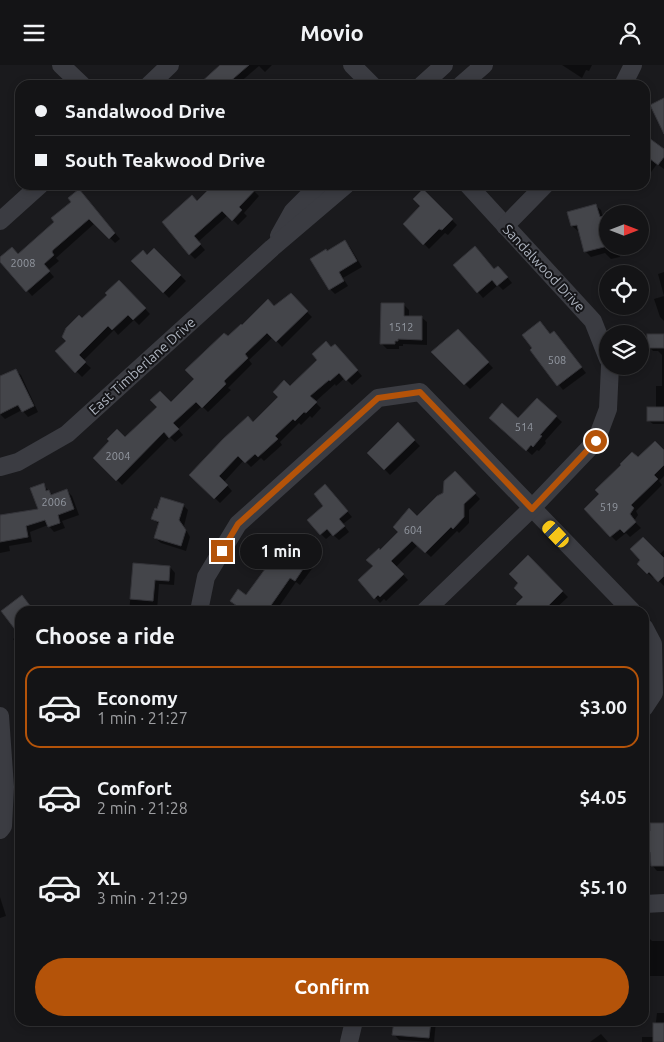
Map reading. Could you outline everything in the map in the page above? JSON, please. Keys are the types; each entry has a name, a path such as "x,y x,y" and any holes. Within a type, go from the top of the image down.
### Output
{"street":[{"path":"61,65 77,80"},
{"path":"154,80 170,65"},
{"path":"352,65 367,80"},
{"path":"428,80 444,65"},
{"path":"467,80 484,65"},
{"path":"626,80 633,65"},
{"path":"0,221 34,190"},
{"name":"East Timberlane Drive","path":"272,248 293,211 314,190"},
{"name":"East Timberlane Drive","path":"0,467 18,463 68,434 272,248 340,190"},
{"name":"Sandalwood Drive","path":"473,190 593,321 599,336"},
{"path":"505,226 540,190"},
{"path":"430,606 532,509 596,441 608,409 610,375"},
{"path":"200,606 206,577 238,524 378,398 420,392 627,606"},
{"path":"649,633 658,644 654,693 649,700"},
{"path":"0,716 5,787 3,826 0,830"},
{"path":"649,904 664,903"},
{"path":"349,1042 353,1026"}],"building":[{"path":"220,65 249,65 232,80 204,80"},
{"path":"664,98 664,134 650,105"},
{"path":"650,139 664,149 664,157 658,165 650,159"},
{"path":"80,190 115,233 109,239 89,219 53,250 54,255 44,264 50,271 26,292 0,262 0,257 12,247 18,254 54,222 51,218 71,202 68,198"},
{"path":"208,190 255,190 239,207 242,210 232,221 222,211 194,236 201,244 189,255 162,222 192,195 197,201"},
{"path":"424,190 453,219 442,230 439,229 423,245 403,224 420,206 413,199"},
{"path":"596,204 599,214 599,248 584,252 577,225 571,226 567,212"},
{"path":"345,240 357,261 339,272 344,281 329,290 310,259"},
{"path":"475,246 494,269 498,266 508,277 497,286 492,280 477,293 453,265"},
{"path":"154,248 181,275 163,293 131,261 143,250 147,255"},
{"path":"119,280 146,308 133,320 128,315 112,330 108,326 79,355 86,362 75,373 55,351 66,341 62,337 66,328 79,315 82,318 107,295 105,293"},
{"path":"291,293 308,311 276,342 267,333 245,354 248,358 224,381 226,384 202,408 196,402 173,423 179,429 169,438 164,432 116,481 93,458 117,429 125,437 157,407 150,400 160,391 171,402 194,379 185,370 224,333 228,336 268,299 274,306"},
{"path":"381,303 404,303 404,316 422,316 422,340 398,339 398,341 395,341 395,344 380,344"},
{"path":"540,321 550,334 554,331 582,367 557,386 530,350 532,348 522,335"},
{"path":"458,329 489,362 464,385 431,352"},
{"path":"649,334 664,334 664,348 649,348"},
{"path":"326,341 331,347 335,344 358,370 346,381 339,373 310,396 317,402 295,421 293,419 275,436 278,439 258,457 255,454 245,463 238,456 219,476 228,485 214,499 189,475 248,416 253,422 278,397 273,392 284,380 290,386 317,360 312,354"},
{"path":"16,369 34,406 22,412 18,405 0,414 0,376"},
{"path":"537,398 557,416 540,435 542,436 533,447 531,445 526,451 489,418 502,403 518,418"},
{"path":"647,407 664,407 664,421 647,421"},
{"path":"398,422 415,440 384,470 367,453"},
{"path":"655,441 664,450 664,465 654,475 658,479 631,505 634,508 630,514 636,522 624,533 620,529 610,537 584,509 599,494 595,490 632,452 638,457"},
{"path":"455,471 476,493 464,504 464,517 425,553 412,541 391,561 404,574 380,597 378,595 374,599 358,580 373,566 366,560 379,548 380,550 398,532 393,527 409,508 417,516 437,496 443,493 444,481"},
{"path":"44,483 46,491 49,490 51,495 67,489 74,509 58,515 60,523 48,527 45,520 26,526 28,537 0,542 0,515 38,509 30,488"},
{"path":"325,484 348,511 339,519 345,526 333,536 327,529 320,535 307,520 323,506 314,494"},
{"path":"161,497 184,504 179,520 186,530 181,546 154,538 159,522 151,519"},
{"path":"643,537 664,558 664,576 658,582 649,572 647,574 637,564 640,560 630,549"},
{"path":"286,540 305,554 304,556 309,560 295,581 290,578 270,606 237,606 230,601 238,589 246,595 268,565 255,556 263,545 275,553"},
{"path":"528,555 563,591 548,606 518,606 516,604 523,597 514,588 518,583 509,574"},
{"path":"133,563 170,566 169,581 155,580 153,601 130,599"},
{"path":"22,595 30,606 15,606 15,629 1,611"},
{"path":"650,823 664,823 664,866 651,866 649,852"},
{"path":"653,1023 664,1023 664,1042 653,1042"},
{"path":"393,1026 430,1026 429,1038 392,1035"}],"route":[{"path":"222,551 238,524 378,398 420,392 532,509 596,441"}]}
